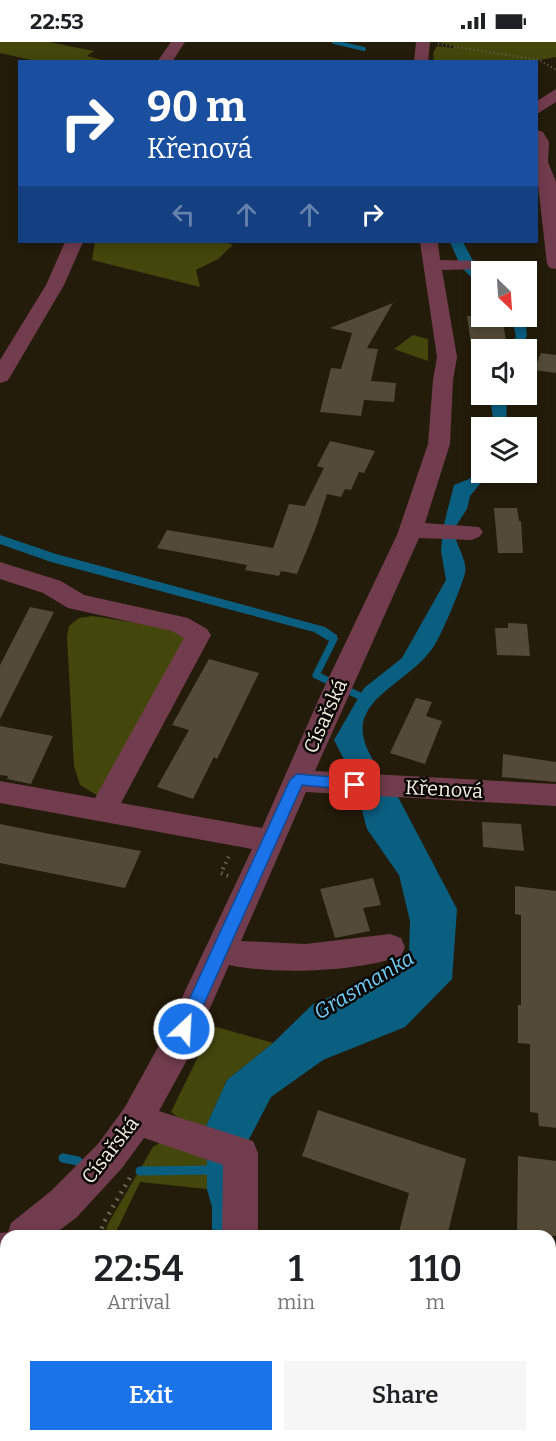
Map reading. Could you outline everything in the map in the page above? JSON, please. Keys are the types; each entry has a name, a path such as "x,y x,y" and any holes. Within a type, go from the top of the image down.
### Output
{"street":[{"path":"165,60 178,42"},
{"path":"422,60 429,43"},
{"path":"538,109 556,94"},
{"path":"538,137 541,142 540,162 549,194 556,264"},
{"path":"0,377 55,285 74,243"},
{"name":"Císařská","path":"33,1230 102,1165 136,1119 175,1049 252,883 257,838 297,780 411,530 440,439 446,355 429,243"},
{"path":"433,265 468,265"},
{"path":"411,530 456,532"},
{"path":"0,570 52,587 77,602 179,624 198,635 103,810"},
{"name":"Křenová","path":"297,780 556,795"},
{"path":"0,792 257,838"},
{"path":"221,950 247,957 300,958 390,948"},
{"path":"136,1119 233,1151 240,1230"}],"path":[{"path":"429,43 539,60 556,70"},
{"path":"252,883 221,873 257,838"}],"shaded area":[{"path":"0,42 49,42 94,51 87,56 101,60 32,60 0,53"},
{"path":"437,42 556,42 556,57 538,60 434,60 433,53 437,46 453,48 455,46"},
{"path":"95,243 227,243 233,245 218,259 196,270 200,287 92,260"},
{"path":"413,335 428,339 428,361 394,349"},
{"path":"93,616 174,629 185,634 186,646 100,797 80,785 74,766 67,636 69,626 79,618"},
{"path":"213,1026 273,1043 227,1080 202,1135 171,1112"},
{"path":"161,1142 207,1153 207,1189 140,1182 117,1230 106,1230 108,1224 153,1147"}],"water":[{"path":"450,243 464,243 474,261 471,261 471,277 461,267"},
{"path":"514,327 526,327 526,339 514,339 516,337"},
{"path":"491,405 507,405 506,417 493,417"},
{"name":"Grasmanka","path":"471,477 471,483 481,483 470,496 467,509 454,529 465,563 465,573 460,589 434,646 406,675 377,699 367,713 363,728 366,747 380,770 368,777 398,797 457,909 452,979 405,1027 323,1060 271,1097 246,1145 232,1230 212,1230 212,1207 207,1189 207,1153 202,1135 227,1080 273,1043 313,1004 371,980 409,954 410,921 399,875 367,829 353,777 334,740 364,688 402,658 446,580 441,551 443,528 454,485"},
{"path":"0,535 56,554 325,627 338,636 329,641 314,632 51,562 0,544"}],"building":[{"path":"393,303 367,348 378,349 371,381 396,383 394,402 364,400 361,416 320,412 331,368 341,369 352,333 330,328"},
{"path":"467,316 471,316 471,327 504,327 506,339 471,339 471,344"},
{"path":"541,353 556,355 556,373 537,370"},
{"path":"330,441 375,451 364,473 359,472 351,490 345,489 341,497 327,494 297,574 281,571 279,576 245,570 247,565 157,548 167,530 273,548 289,504 305,506 324,468 317,466"},
{"path":"494,508 517,508 519,521 521,521 523,553 498,553"},
{"path":"30,607 54,612 0,719 0,665"},
{"path":"508,623 527,624 530,656 497,655 495,628 508,628"},
{"path":"209,659 259,673 217,759 214,757 193,799 157,787 189,730 172,725"},
{"path":"416,698 432,702 426,716 442,721 425,764 390,753"},
{"path":"0,726 53,736 31,784 7,779 8,776 0,775"},
{"path":"503,754 556,762 556,782 502,777"},
{"path":"482,822 521,824 524,851 483,847"},
{"path":"0,824 141,851 125,888 0,863"},
{"path":"373,878 381,905 363,908 370,931 335,938 320,889"},
{"path":"515,886 556,891 556,1128 539,1126 538,1113 530,1112 530,1044 518,1043 518,1005 521,1005 521,915 515,914"},
{"path":"318,1110 466,1159 448,1230 400,1230 409,1193 302,1156"},
{"path":"518,1156 556,1161 556,1230 517,1230"}],"waterway":[{"path":"334,42 364,49"},
{"path":"327,635 334,639 316,675 366,699"},
{"path":"63,1158 78,1161"},
{"path":"140,1171 216,1170"}],"route":[{"path":"184,1029 297,780 355,785"}]}
